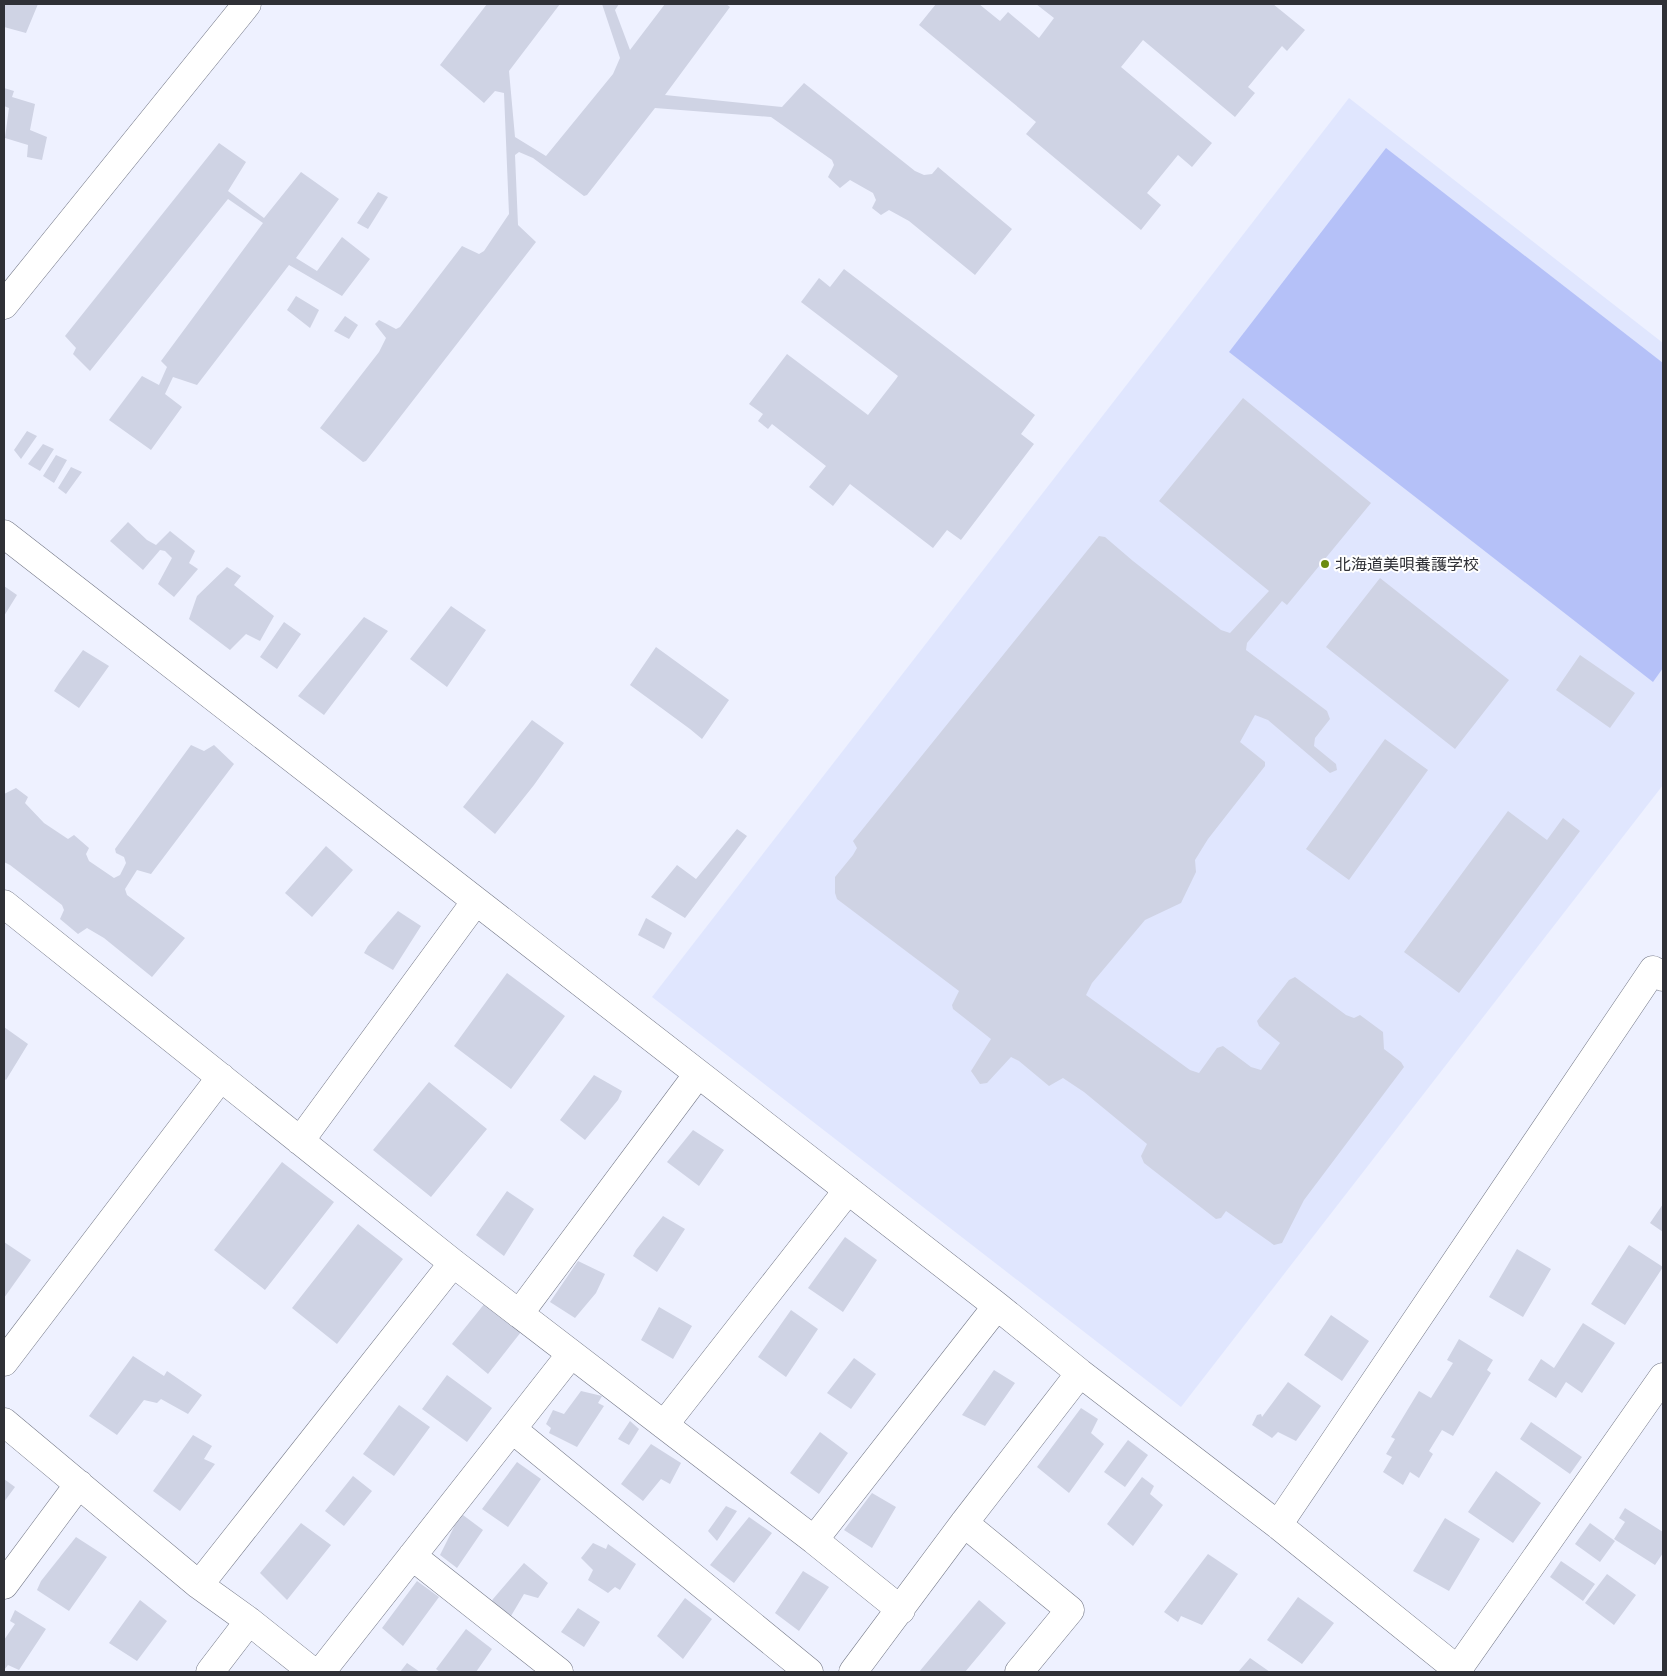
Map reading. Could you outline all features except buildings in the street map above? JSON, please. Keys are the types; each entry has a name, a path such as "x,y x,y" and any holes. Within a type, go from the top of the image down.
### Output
{"street":[{"path":"4,305 247,4"},
{"path":"4,534 997,1306 1080,1373 1278,1525 1457,1671 1663,1377"},
{"path":"300,1141 476,901"},
{"path":"4,904 453,1263 814,1540 901,1610"},
{"path":"1278,1525 1653,970 1663,977"},
{"path":"519,1314 698,1074"},
{"path":"4,1362 221,1077"},
{"path":"664,1426 848,1190"},
{"path":"199,1585 453,1263"},
{"path":"814,1540 997,1306"},
{"path":"321,1672 571,1354"},
{"path":"853,1672 964,1523 1080,1373"},
{"path":"4,1422 199,1585 314,1672"},
{"path":"512,1429 809,1672"},
{"path":"4,1585 79,1484"},
{"path":"964,1523 1070,1610 1019,1672"},
{"path":"412,1556 559,1672"},
{"path":"210,1672 249,1621"}],"shaded area":[{"name":"北海道美唄養護学校","path":"1349,98 1663,343 1663,785 1181,1407 652,997"},
{"path":"1386,148 1663,363 1663,668 1653,682 1229,352"}],"place":[{"name":"北海道美唄養護学校","path":"1325,564"}]}
